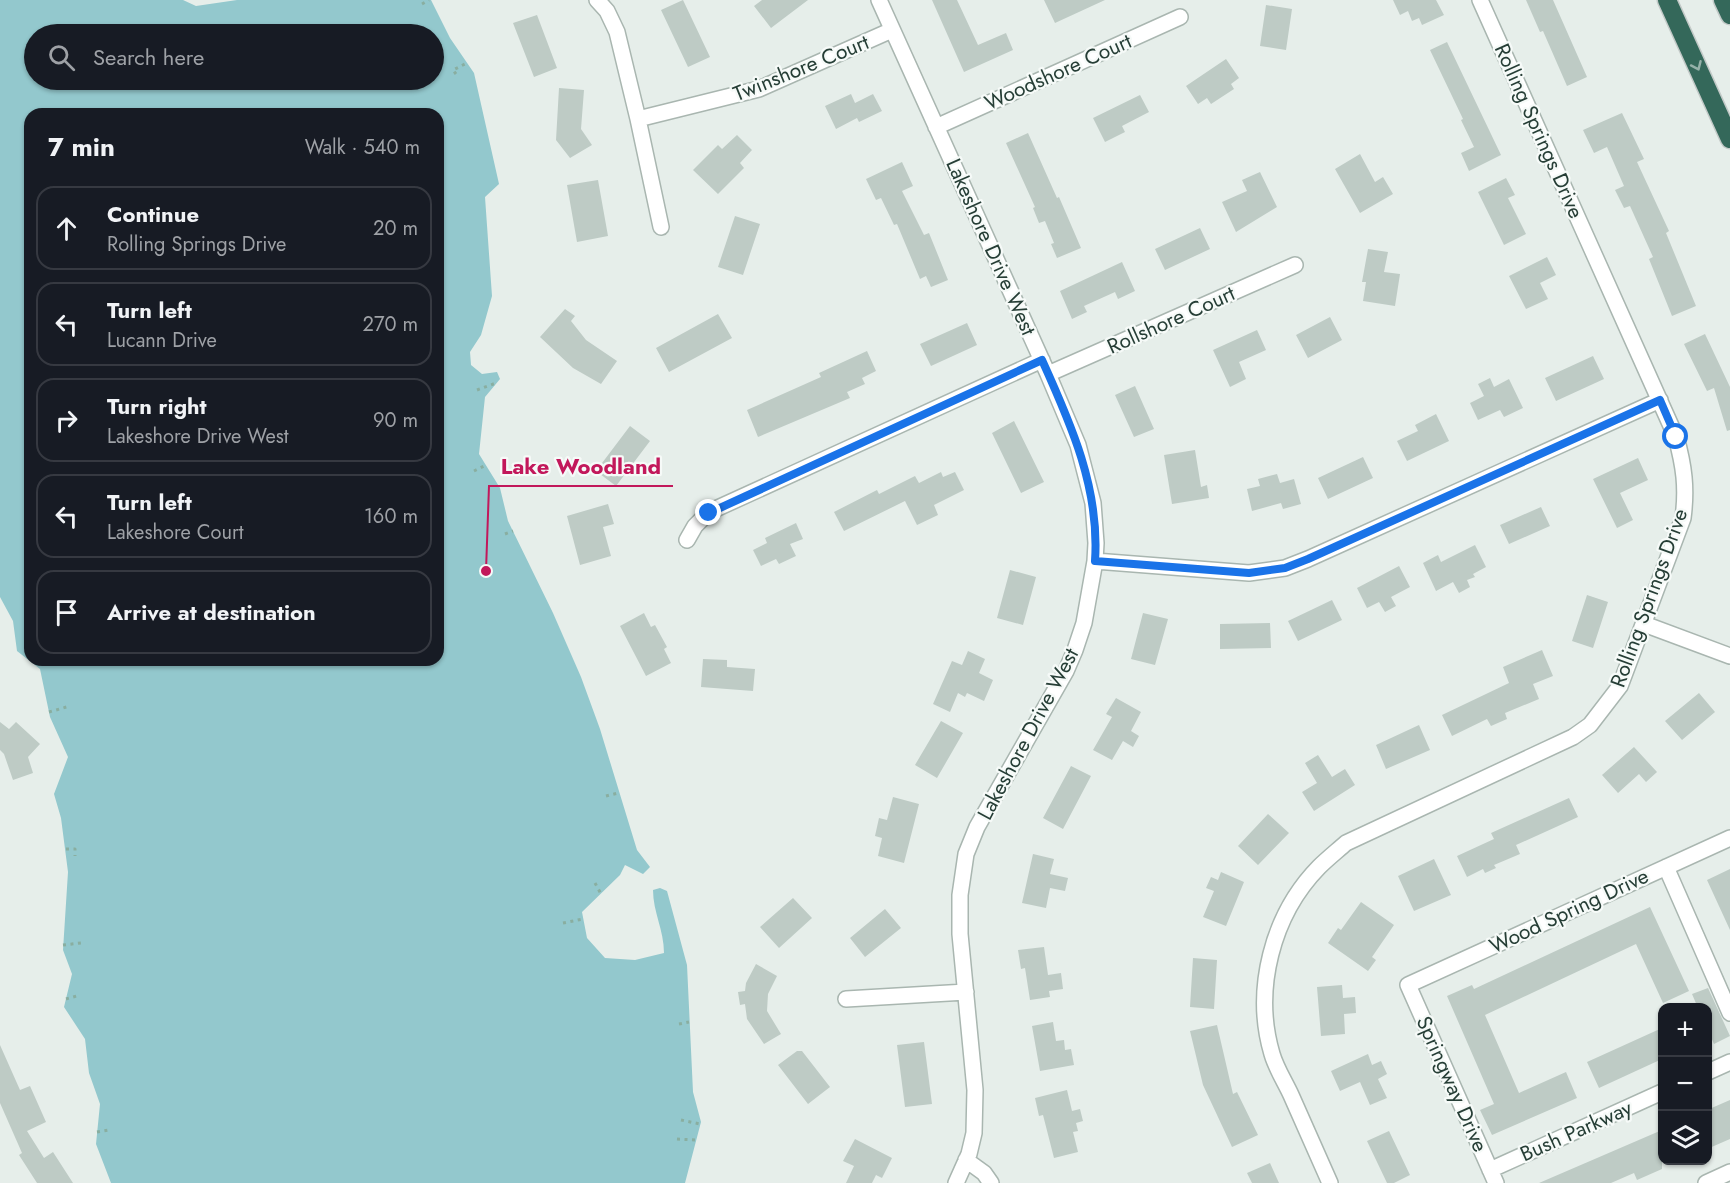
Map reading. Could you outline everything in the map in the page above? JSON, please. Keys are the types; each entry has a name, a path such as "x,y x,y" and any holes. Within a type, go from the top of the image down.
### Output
{"highway":[{"path":"1667,0 1730,139"},
{"path":"1723,0 1730,15"}],"street":[{"path":"597,0 607,10 617,32 661,227"},
{"name":"Lakeshore Drive West","path":"879,0 1045,367 1083,462 1093,503 1096,543 1084,623 1066,672 977,827 966,854 960,905 960,934 975,1090 974,1133 956,1183"},
{"name":"Rolling Springs Drive","path":"1329,1183 1272,1054 1265,994 1273,943 1282,919 1318,868 1346,843 1573,737 1590,725 1620,686 1683,518 1686,494 1684,467 1676,437 1480,0"},
{"name":"Woodshore Court","path":"936,127 1180,17"},
{"name":"Twinshore Court","path":"638,119 759,89 892,30"},
{"name":"Rollshore Court","path":"687,540 703,517 726,504 1045,367 1295,265"},
{"path":"1095,561 1249,573 1285,568 1660,400"},
{"path":"1644,624 1730,656"},
{"name":"Wood Spring Drive","path":"1408,985 1730,838"},
{"path":"1666,867 1730,1013"},
{"name":"Springway Drive","path":"1408,985 1493,1176"},
{"path":"846,999 966,992"},
{"path":"1712,1070 1730,1062"},
{"name":"Bush Parkway","path":"1493,1176 1658,1094"},
{"path":"966,1160 984,1173 992,1183"},
{"path":"1706,1183 1730,1172"}],"path":[{"path":"422,4 429,0"},
{"path":"456,74 453,69 467,63"},
{"path":"477,390 496,383"},
{"path":"474,471 486,465"},
{"path":"505,534 513,531"},
{"path":"49,712 70,706"},
{"path":"606,796 618,793"},
{"path":"66,849 75,849 75,856"},
{"path":"595,883 601,894"},
{"path":"563,923 583,918"},
{"path":"63,945 81,943"},
{"path":"66,999 80,995"},
{"path":"679,1024 689,1022"},
{"path":"681,1120 700,1124"},
{"path":"97,1132 109,1130"},
{"path":"677,1139 696,1140"}],"water":[{"path":"0,0 183,0 196,6 237,0 431,0 443,24 24,24 24,90 444,90 444,26 474,73 499,184 485,197 492,296 481,335 470,352 471,365 482,374 497,372 500,379 485,397 479,454 500,488 508,521 581,677 600,729 637,850 650,867 643,874 625,865 620,875 582,912 587,938 605,958 635,960 664,953 653,890 660,888 667,891 687,965 693,1092 701,1122 685,1183 111,1183 96,1144 100,1104 89,1073 85,1039 64,1007 72,974 63,950 68,872 61,818 54,794 68,757 50,717 40,669 36,666 444,666 444,108 24,108 24,656 17,651 13,621 0,597"}],"building":[{"path":"683,0 710,57 688,67 661,10"},
{"path":"762,0 808,0 771,28 754,6"},
{"path":"932,0 957,0 978,45 1006,33 1013,50 964,72"},
{"path":"1044,0 1105,0 1055,23"},
{"path":"1393,0 1436,0 1444,15 1422,25 1419,18 1412,21 1408,11 1400,15"},
{"path":"1526,0 1553,0 1587,77 1567,86 1543,31 1540,32"},
{"path":"1266,5 1292,9 1286,50 1260,46"},
{"path":"537,15 557,68 534,77 513,23"},
{"path":"1447,42 1501,155 1469,171 1461,153 1474,147 1430,50"},
{"path":"1226,59 1239,78 1231,84 1234,89 1211,104 1207,98 1198,104 1186,86"},
{"path":"559,88 584,90 581,129 592,145 570,158 556,140"},
{"path":"851,94 855,103 873,94 882,111 859,122 857,118 836,129 825,106"},
{"path":"1140,95 1149,112 1122,126 1125,132 1105,142 1093,118"},
{"path":"1622,113 1644,159 1637,162 1669,231 1666,233 1696,306 1672,316 1649,259 1653,257 1630,206 1624,208 1615,190 1624,186 1607,147 1594,153 1583,130"},
{"path":"1028,133 1081,248 1057,258 1045,221 1039,223 1033,208 1035,207 1006,143"},
{"path":"737,135 752,150 740,163 744,168 718,194 693,170 718,145 722,149"},
{"path":"1360,154 1375,182 1383,177 1393,194 1360,213 1335,169"},
{"path":"902,162 913,186 902,191 924,235 929,233 948,280 931,287 926,276 920,279 897,224 894,225 881,198 876,200 866,179"},
{"path":"1260,172 1277,207 1236,232 1222,202 1247,191 1242,180"},
{"path":"1506,178 1515,195 1508,198 1526,234 1504,245 1478,192"},
{"path":"598,180 608,236 577,242 567,185"},
{"path":"735,216 760,224 743,275 718,267"},
{"path":"1200,228 1210,249 1165,270 1155,249"},
{"path":"1368,249 1388,252 1384,272 1400,274 1395,306 1363,301 1366,282 1362,282"},
{"path":"1547,257 1556,275 1540,283 1548,299 1526,309 1509,276"},
{"path":"1122,262 1135,291 1118,299 1115,292 1084,306 1087,312 1072,319 1060,291"},
{"path":"565,309 575,316 571,321 586,340 617,361 601,384 573,368 540,337"},
{"path":"718,314 732,338 669,372 656,348"},
{"path":"1330,317 1342,340 1308,358 1296,335"},
{"path":"967,323 977,345 931,366 920,344"},
{"path":"1257,330 1266,350 1239,362 1246,379 1230,387 1213,350"},
{"path":"1705,334 1730,387 1730,430 1727,431 1714,388 1707,391 1684,344"},
{"path":"867,351 876,371 862,378 865,384 847,392 850,398 758,437 747,410 821,377 819,373"},
{"path":"1593,356 1604,379 1556,401 1545,378"},
{"path":"1490,378 1494,387 1509,379 1523,408 1504,417 1500,410 1478,420 1470,403 1484,396 1478,384"},
{"path":"1135,386 1154,429 1134,437 1115,395"},
{"path":"1436,414 1449,441 1407,461 1397,441 1418,431 1415,425"},
{"path":"1014,421 1044,482 1021,493 992,433"},
{"path":"630,426 650,441 616,486 596,471"},
{"path":"1195,450 1201,487 1207,485 1209,498 1172,504 1164,455"},
{"path":"1363,457 1373,478 1328,499 1318,478"},
{"path":"1638,458 1648,480 1620,493 1633,520 1617,528 1593,479"},
{"path":"941,472 943,477 955,472 964,490 934,505 938,515 917,525 905,501 844,531 834,512 877,490 879,494 915,476 919,483"},
{"path":"1277,474 1280,483 1294,479 1301,504 1283,509 1281,503 1252,511 1247,489 1260,486 1258,479"},
{"path":"608,504 614,524 603,527 611,556 580,565 567,516"},
{"path":"1541,507 1550,526 1509,544 1500,525"},
{"path":"796,523 803,539 790,544 796,556 779,564 776,559 761,566 753,550 767,543 765,538"},
{"path":"1475,545 1486,567 1473,574 1475,577 1467,580 1470,587 1459,593 1453,582 1436,591 1423,563 1438,555 1441,562"},
{"path":"1399,566 1410,587 1391,597 1396,606 1385,612 1379,602 1367,608 1357,588"},
{"path":"1010,570 1036,577 1023,625 997,618"},
{"path":"1587,595 1608,602 1593,648 1572,641"},
{"path":"1332,600 1342,620 1298,641 1288,621"},
{"path":"644,613 651,627 655,625 667,647 664,649 671,663 646,676 620,626"},
{"path":"1143,613 1168,619 1155,665 1131,659"},
{"path":"1270,623 1271,648 1220,649 1220,624"},
{"path":"1542,650 1553,676 1533,684 1539,699 1505,713 1507,719 1491,726 1487,719 1452,736 1442,715 1509,683 1503,667"},
{"path":"968,651 985,659 979,673 993,680 984,701 967,693 965,697 958,693 950,712 933,704 952,661 962,665"},
{"path":"703,659 727,660 727,667 755,669 753,691 701,687"},
{"path":"1699,693 1715,712 1682,740 1665,721"},
{"path":"1116,698 1141,712 1131,731 1139,736 1133,747 1123,741 1112,760 1093,750 1112,717 1106,714"},
{"path":"941,721 963,733 937,778 915,765"},
{"path":"0,722 9,729 16,722 40,744 28,757 33,773 13,780 4,754 0,750"},
{"path":"1419,725 1430,750 1386,769 1376,745"},
{"path":"1634,747 1657,772 1646,782 1639,774 1618,793 1602,775"},
{"path":"1318,755 1332,777 1345,769 1355,785 1314,811 1302,792 1317,783 1305,763"},
{"path":"1071,766 1091,776 1063,829 1043,818"},
{"path":"893,797 919,804 904,863 878,856 882,838 875,836 879,818 887,820"},
{"path":"1569,798 1578,817 1516,845 1520,854 1494,865 1496,868 1485,873 1483,869 1467,877 1457,856 1494,839 1491,833"},
{"path":"1268,814 1289,833 1258,865 1238,846"},
{"path":"1033,854 1054,859 1050,874 1068,878 1065,891 1050,888 1046,908 1022,903"},
{"path":"1434,859 1451,895 1414,911 1398,876"},
{"path":"1730,869 1730,930 1707,880"},
{"path":"1221,872 1244,882 1226,926 1203,917 1214,891 1206,888 1211,877 1218,880"},
{"path":"793,898 812,918 779,948 760,927"},
{"path":"1361,902 1394,925 1372,957 1376,960 1368,971 1328,943 1338,928 1341,930"},
{"path":"1650,907 1689,991 1663,1003 1636,944 1485,1015 1519,1093 1566,1072 1577,1098 1492,1135 1480,1110 1494,1104 1447,996 1472,985 1474,989"},
{"path":"885,909 901,928 865,957 850,938"},
{"path":"1044,947 1048,975 1061,973 1063,989 1049,991 1050,997 1030,1000 1025,968 1021,969 1018,950"},
{"path":"1193,958 1217,960 1214,1009 1190,1007"},
{"path":"756,964 777,976 768,994 767,1011 781,1034 764,1044 747,1019 745,1004 740,1005 738,992 745,991 746,983"},
{"path":"1342,985 1343,998 1355,997 1356,1013 1344,1014 1345,1034 1321,1036 1317,987"},
{"path":"1708,988 1730,1036 1714,1044 1712,1003 1696,1003 1692,994"},
{"path":"1053,1022 1056,1041 1064,1040 1065,1050 1071,1049 1074,1065 1040,1071 1032,1026"},
{"path":"1217,1025 1233,1094 1237,1092 1258,1135 1232,1147 1203,1085 1190,1031"},
{"path":"1658,1030 1658,1061 1599,1088 1587,1062"},
{"path":"924,1042 932,1104 905,1107 897,1045"},
{"path":"0,1045 20,1090 30,1086 46,1122 27,1131 44,1158 53,1152 73,1183 37,1183 19,1155 22,1153 0,1103"},
{"path":"797,1051 802,1051 830,1087 808,1104 778,1065"},
{"path":"1368,1054 1372,1065 1381,1061 1387,1074 1378,1079 1387,1098 1370,1105 1360,1082 1340,1091 1331,1071"},
{"path":"1067,1090 1072,1111 1080,1109 1083,1121 1076,1123 1078,1131 1073,1132 1078,1152 1054,1158 1043,1115 1039,1116 1035,1098"},
{"path":"1730,1100 1730,1139 1712,1147 1712,1111 1712,1108"},
{"path":"1389,1131 1410,1175 1394,1183 1387,1183 1367,1141"},
{"path":"1658,1132 1658,1165 1662,1165 1662,1169 1637,1180 1634,1173 1611,1183 1539,1183"},
{"path":"855,1139 892,1158 882,1178 876,1175 872,1183 846,1183 854,1166 843,1161"},
{"path":"1270,1163 1279,1183 1252,1183 1247,1173"}],"place":[{"name":"Lake Woodland","path":"486,571"}],"route":[{"path":"709,513 743,495 1042,360 1083,462 1093,503 1095,561 1249,573 1285,568 1660,400 1676,437"}]}
